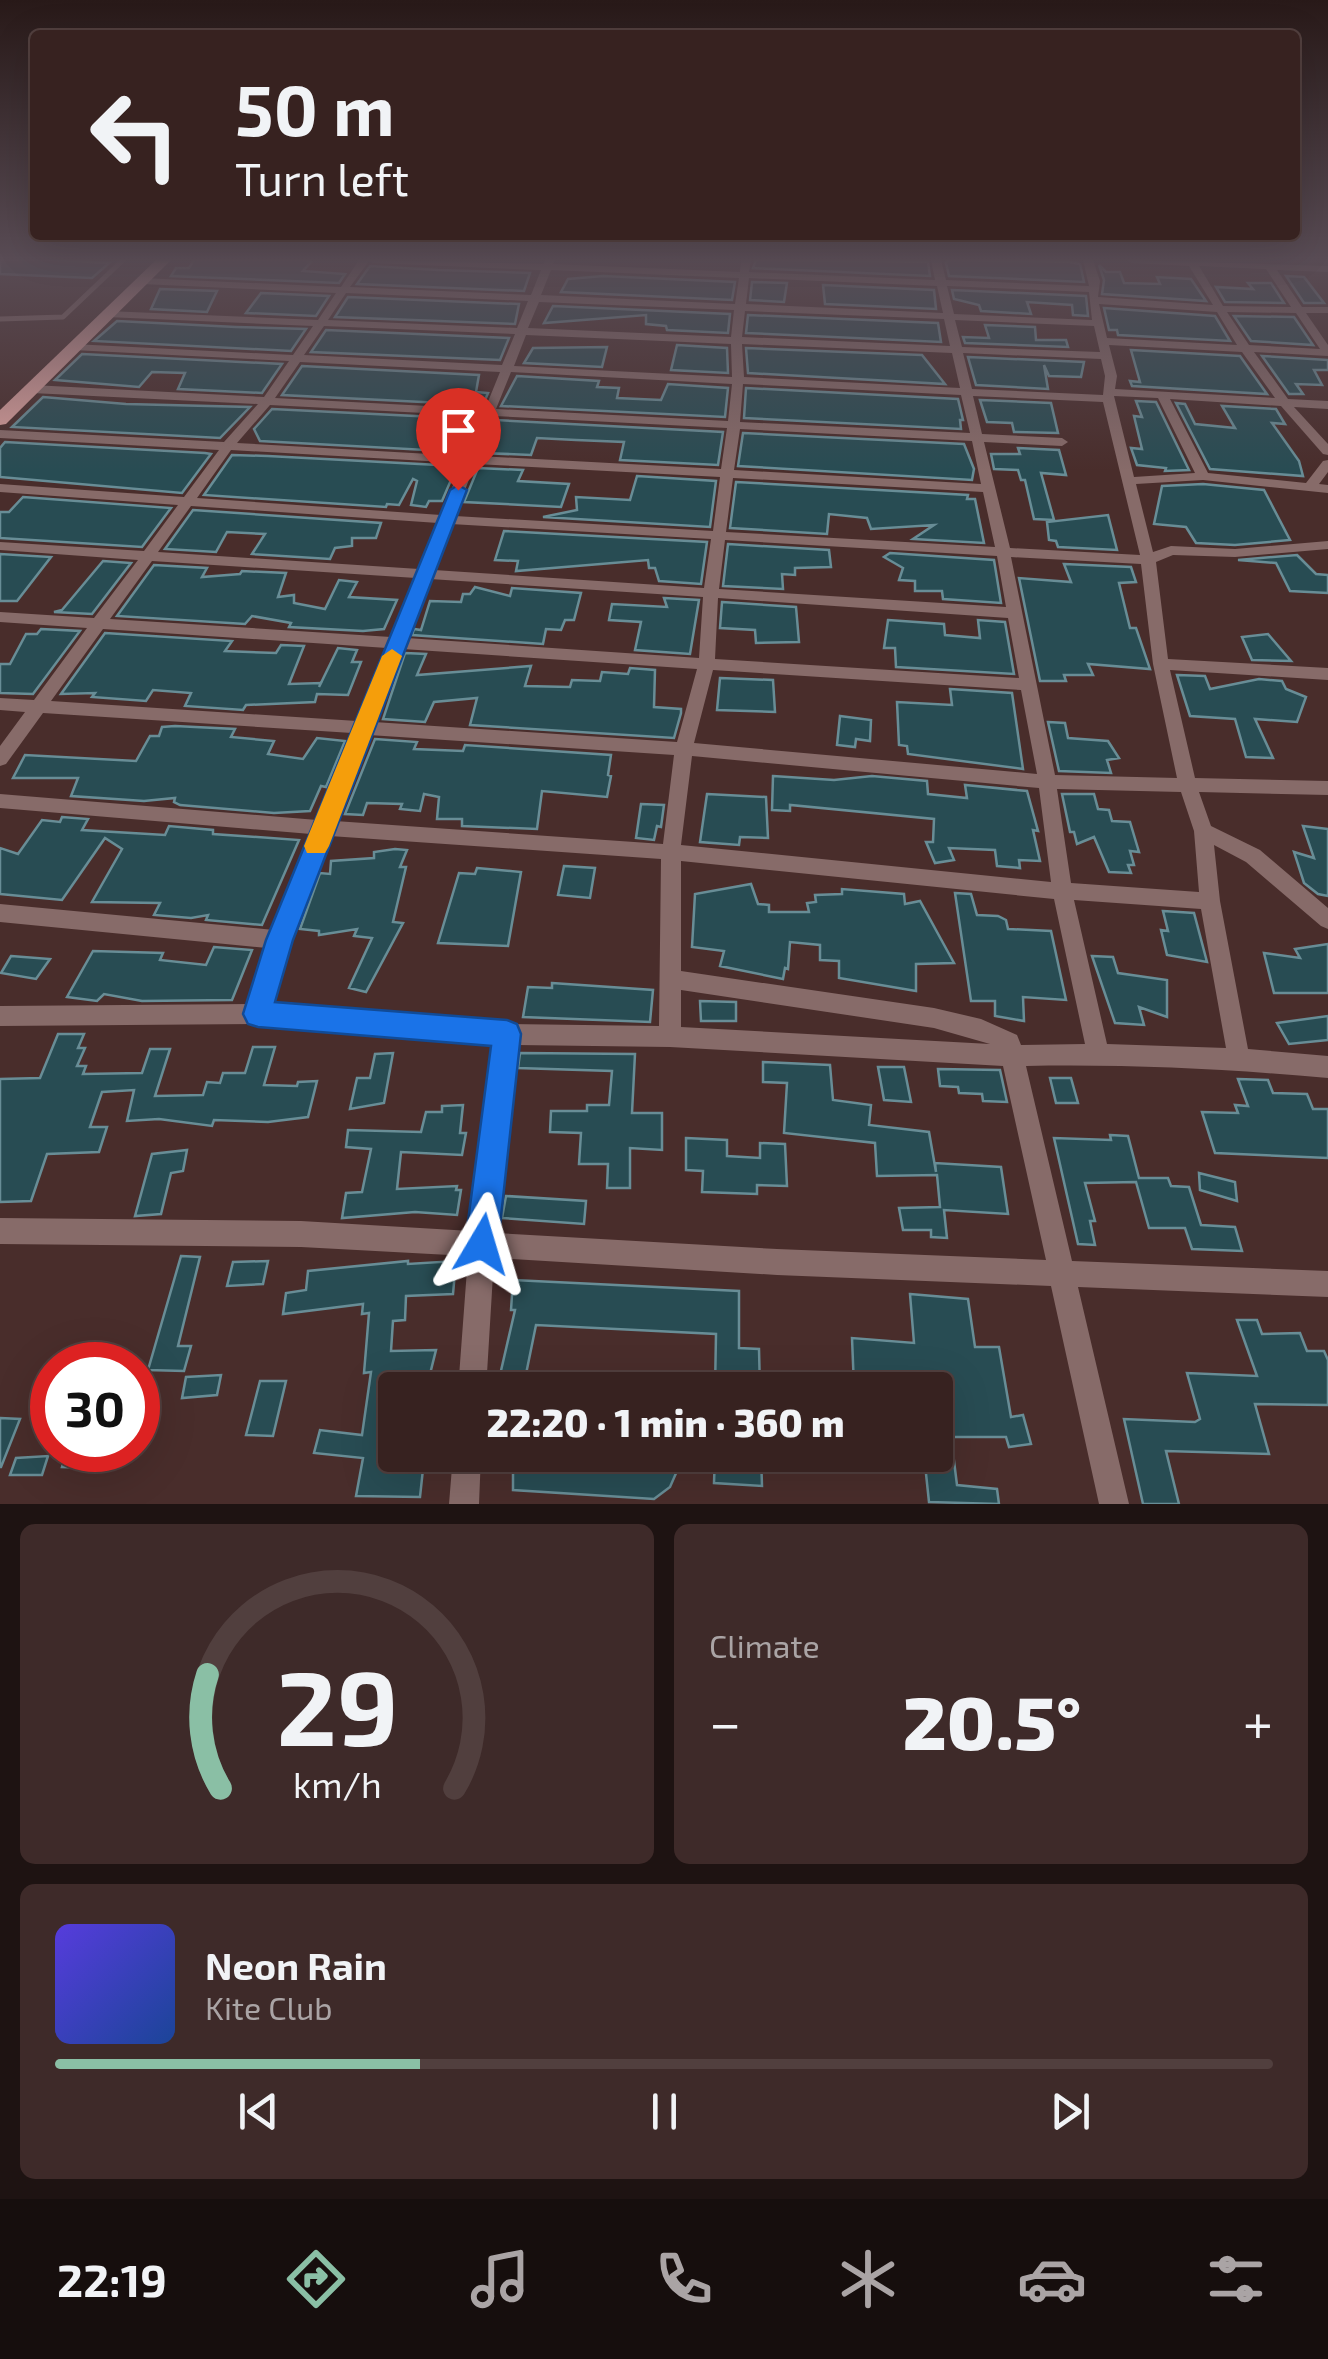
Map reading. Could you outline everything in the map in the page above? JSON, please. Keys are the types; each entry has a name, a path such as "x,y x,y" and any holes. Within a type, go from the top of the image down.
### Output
{"main road":[{"path":"0,404 77,330"},
{"path":"0,420 91,330"}],"street":[{"path":"0,758 316,330"},
{"path":"477,330 960,352 1104,349 1328,353"},
{"path":"670,1037 671,852 684,749 707,664 710,592 734,425 738,330"},
{"path":"955,330 1030,686 1062,891 1098,1054"},
{"path":"1099,330 1109,395 1148,560 1161,664 1187,784 1203,831 1210,901 1239,1059"},
{"path":"1234,330 1302,428 1326,444"},
{"path":"1311,330 1328,353"},
{"path":"258,1014 280,940 324,826 523,332"},
{"path":"73,348 1328,405"},
{"path":"32,389 1062,442"},
{"path":"1162,395 1203,476"},
{"path":"0,434 988,488"},
{"path":"1311,484 1328,464"},
{"path":"1128,481 1203,476 1311,484 1328,489"},
{"path":"0,488 446,520 1148,560 1171,550 1235,553 1328,545"},
{"path":"0,546 1014,613"},
{"path":"0,617 1030,686"},
{"path":"1161,664 1328,674"},
{"path":"0,704 684,749 1046,782 1328,788"},
{"path":"0,801 671,852 1062,891 1210,901"},
{"path":"1203,831 1253,856 1328,920"},
{"path":"0,914 280,940"},
{"path":"669,979 950,1022 981,1029 1009,1042 1114,1504"},
{"path":"0,1016 258,1014 507,1034 670,1037 1013,1056 1098,1054 1239,1059 1328,1066"},
{"path":"473,1372 482,1244 507,1034"},
{"path":"0,1232 300,1234 777,1262 1328,1284"},
{"path":"464,1504 466,1472"}],"building":[{"path":"106,330 305,330 291,351 94,341"},
{"path":"326,330 509,338 500,360 311,352"},
{"path":"671,330 728,330 728,333"},
{"path":"939,330 941,342 746,333"},
{"path":"987,330 1035,330 1036,340 1066,340 1068,347 965,343 963,337 989,338"},
{"path":"1117,330 1224,330 1230,341 1118,335"},
{"path":"1244,330 1303,330 1313,345 1251,341"},
{"path":"677,345 727,348 728,373 671,370"},
{"path":"607,347 602,367 524,363 533,348"},
{"path":"746,348 922,355 945,384 748,373"},
{"path":"1131,350 1240,356 1267,394 1132,386 1130,381 1140,382"},
{"path":"82,354 282,364 262,393 178,389 185,373 152,372 139,387 55,380"},
{"path":"1262,356 1328,360 1328,370 1314,370 1322,385 1296,384 1303,394 1289,394"},
{"path":"968,357 1084,362 1081,377 1049,376 1044,365 1048,389 976,385"},
{"path":"302,366 479,375 476,392 488,393 483,405 282,395"},
{"path":"517,376 599,381 597,387 619,388 617,398 661,400 668,384 728,388 725,417 501,406"},
{"path":"746,388 958,399 963,420 961,429 744,418"},
{"path":"43,397 250,407 220,438 12,427"},
{"path":"980,400 1051,403 1058,433 1014,432 1012,423 987,422"},
{"path":"1136,401 1156,402 1189,470 1165,471 1166,468 1137,465 1131,448 1142,449 1134,416 1142,417"},
{"path":"1176,403 1185,404 1195,424 1235,428 1222,406 1276,409 1285,424 1272,423 1299,461 1303,476 1210,469"},
{"path":"272,409 476,419 463,452 260,441 254,429"},
{"path":"496,420 723,432 718,465 620,460 624,442 537,438 531,455 483,453"},
{"path":"743,433 964,444 974,469 972,480 738,466"},
{"path":"5,442 211,454 182,493 0,477 0,448"},
{"path":"1018,448 1059,450 1066,475 1041,473 1054,520 1034,519 1025,480 1021,480 1018,470 994,469 991,454 1020,454"},
{"path":"232,455 457,466 442,501 429,501 426,507 411,505 417,481 413,479 399,505 386,507 204,495"},
{"path":"478,468 523,470 518,481 569,484 561,507 464,502"},
{"path":"637,476 716,481 710,527 543,517 577,510 576,497 630,500"},
{"path":"736,482 968,495 967,499 975,499 984,543 913,539 934,525 871,529 867,518 829,514 827,534 730,528"},
{"path":"1203,484 1264,490 1290,540 1235,545 1196,543 1186,527 1154,524 1162,486"},
{"path":"23,497 171,508 142,547 0,538 0,512 9,512"},
{"path":"193,510 381,523 376,538 352,538 352,546 335,548 330,559 252,554 265,534 227,532 216,552 165,549"},
{"path":"1108,515 1117,550 1058,547 1056,541 1049,540 1047,522"},
{"path":"504,531 707,542 701,584 659,581 648,560 516,571 518,561 495,560"},
{"path":"728,544 829,550 831,567 795,568 795,575 782,574 783,589 723,586"},
{"path":"890,553 994,560 1001,603 943,599 942,591 915,591 915,581 899,580 903,568 884,557"},
{"path":"0,554 51,557 17,601 0,601"},
{"path":"1297,555 1316,574 1328,575 1328,593 1290,591 1276,563 1238,560"},
{"path":"103,561 131,563 92,614 54,612 62,610"},
{"path":"1064,564 1131,567 1136,582 1119,583 1130,628 1136,628 1150,669 1088,664 1093,675 1064,675 1066,681 1040,681 1019,578 1071,582"},
{"path":"154,565 207,568 202,577 242,571 286,573 278,597 294,595 294,603 325,609 339,580 357,582 349,597 397,600 384,629 363,631 289,627 291,623 252,616 245,624 117,616"},
{"path":"475,587 510,596 512,588 581,593 574,620 565,620 561,630 546,629 543,644 412,635 414,629 421,630 430,601 461,602 463,594 470,594"},
{"path":"664,598 699,600 690,654 635,650 641,622 609,620 612,604 667,607"},
{"path":"722,602 796,607 799,642 756,643 755,630 720,628"},
{"path":"888,620 944,624 945,635 980,638 978,620 1005,622 1014,674 896,667 895,648 884,648"},
{"path":"41,629 80,631 33,694 0,693 0,664 10,664 26,634 37,634"},
{"path":"105,633 232,641 225,651 276,653 281,645 304,646 289,684 321,683 338,648 357,650 352,662 361,662 348,695 317,694 315,702 246,705 243,710 185,706 191,693 153,690 146,701 92,697 95,693 61,694"},
{"path":"1268,634 1291,661 1252,660 1242,637"},
{"path":"405,653 426,654 417,675 531,666 525,686 570,687 572,680 600,681 602,672 655,670 654,707 681,709 681,713 674,738 470,725 477,698 434,702 425,722 383,719"},
{"path":"1177,675 1205,676 1210,689 1259,679 1282,681 1286,689 1306,697 1297,722 1255,719 1273,758 1246,757 1235,719 1190,716"},
{"path":"720,678 773,680 775,712 717,710"},
{"path":"950,689 1012,693 1023,769 908,754 907,746 899,745 897,702 952,705"},
{"path":"840,716 871,720 870,741 856,739 855,747 837,745"},
{"path":"1048,722 1065,723 1068,738 1108,741 1119,758 1107,760 1111,773 1059,771"},
{"path":"162,727 235,729 231,737 274,741 268,754 303,759 317,738 345,741 326,787 321,786 310,811 274,813 180,805 174,802 175,798 144,801 71,796 78,778 13,778 25,755 136,761 150,736 159,736"},
{"path":"375,739 417,742 414,749 463,751 465,745 611,755 607,797 542,791 537,829 462,826 462,819 437,819 439,797 424,794 420,811 400,809 402,804 367,803 363,815 345,814"},
{"path":"773,776 834,780 872,776 927,781 928,794 967,798 965,785 1027,791 1038,831 1033,830 1040,861 1019,860 1020,868 997,866 995,850 949,848 954,860 935,863 926,842 933,842 934,819 790,805 790,811 772,810"},
{"path":"707,794 766,797 768,838 740,837 739,845 700,842"},
{"path":"1062,794 1094,794 1098,809 1109,810 1112,821 1130,822 1139,852 1130,851 1134,865 1128,865 1131,873 1109,872 1094,837 1077,844 1074,832 1070,832"},
{"path":"641,804 664,805 661,827 657,826 654,840 636,838"},
{"path":"62,817 88,819 82,830 165,835 169,826 213,830 213,834 299,840 262,925 206,920 208,915 154,915 160,903 92,902 122,849 105,838 62,900 0,894 0,848 18,854 42,820 60,822"},
{"path":"1303,826 1328,829 1328,896 1318,894 1304,883 1294,852 1314,858"},
{"path":"407,850 400,867 406,867 393,922 403,923 366,992 349,988 372,938 354,936 357,929 319,935 319,931 300,929 320,873 330,874 331,861 374,858 374,852"},
{"path":"564,866 595,868 590,898 558,895"},
{"path":"477,868 521,872 508,946 438,943 459,873 475,874"},
{"path":"751,884 758,904 769,905 769,912 809,912 807,903 816,902 815,895 842,894 842,889 904,894 905,904 920,901 954,963 916,964 916,991 839,978 839,961 820,960 820,945 790,942 788,969 785,968 783,979 720,966 724,951 692,947 695,894"},
{"path":"955,893 971,894 977,915 998,916 1006,920 1008,929 1051,931 1066,1000 1023,997 1024,1021 995,1016 995,1001 971,1001"},
{"path":"1163,911 1194,913 1207,962 1167,955 1161,930 1168,931"},
{"path":"1328,944 1328,993 1274,993 1264,953 1300,958 1295,949"},
{"path":"214,947 252,950 232,1000 142,1001 104,994 97,1001 67,997 93,951 163,953 160,960 206,965"},
{"path":"11,956 50,959 36,979 1,973"},
{"path":"1092,956 1113,957 1118,973 1167,980 1167,1017 1139,1007 1144,1025 1115,1023"},
{"path":"552,983 653,990 650,1022 523,1017 528,987 552,988"},
{"path":"700,1001 736,1002 736,1021 701,1021"},
{"path":"1328,1016 1328,1040 1289,1044 1277,1023"},
{"path":"58,1034 84,1034 78,1048 85,1048 77,1066 86,1066 83,1074 142,1073 150,1049 170,1049 155,1096 203,1095 207,1082 220,1083 223,1073 245,1073 253,1047 275,1047 264,1085 297,1086 298,1082 317,1081 308,1117 268,1122 214,1120 212,1126 159,1119 127,1121 134,1090 102,1092 90,1127 107,1127 99,1152 47,1154 31,1201 0,1202 0,1079 40,1078"},
{"path":"393,1053 384,1103 350,1109 357,1078 370,1078 375,1054"},
{"path":"520,1053 635,1054 632,1113 662,1113 662,1150 630,1148 630,1188 607,1188 608,1164 579,1164 581,1133 550,1132 551,1111 587,1111 587,1105 609,1105 612,1071 518,1068"},
{"path":"763,1062 830,1065 833,1100 871,1105 869,1125 929,1132 936,1172 935,1163 1001,1167 1008,1214 944,1210 947,1238 931,1237 931,1230 903,1230 899,1208 940,1207 937,1175 877,1176 875,1143 784,1133 787,1083 763,1082"},
{"path":"878,1067 904,1067 911,1102 884,1100"},
{"path":"938,1069 1000,1070 1007,1102 983,1101 982,1094 959,1093 958,1087 940,1086"},
{"path":"1050,1078 1071,1078 1078,1103 1056,1103"},
{"path":"1238,1079 1268,1080 1273,1093 1307,1094 1313,1109 1328,1109 1328,1158 1215,1153 1202,1112 1238,1113 1235,1105 1248,1106"},
{"path":"463,1105 460,1133 466,1133 462,1155 401,1152 397,1189 457,1186 456,1190 461,1190 457,1215 415,1212 342,1218 346,1193 362,1192 371,1149 346,1147 348,1130 421,1132 426,1112"},
{"path":"1110,1135 1128,1136 1139,1178 1168,1178 1171,1186 1189,1187 1201,1225 1235,1227 1242,1251 1192,1249 1185,1228 1149,1228 1136,1182 1085,1183 1095,1221 1090,1221 1095,1245 1078,1244 1054,1138 1111,1140"},
{"path":"686,1138 727,1140 727,1156 760,1158 760,1143 785,1144 787,1186 757,1185 757,1194 702,1192 703,1171 686,1170"},
{"path":"187,1150 183,1171 171,1173 161,1214 135,1216 152,1154"},
{"path":"1199,1173 1235,1182 1237,1201 1200,1190"},
{"path":"506,1196 586,1201 584,1224 502,1218"},
{"path":"181,1256 200,1257 178,1346 191,1346 184,1371 160,1370 160,1342 156,1342"},
{"path":"268,1261 263,1284 227,1286 233,1262"},
{"path":"408,1261 456,1261 453,1294 406,1296 405,1320 393,1321 391,1351 436,1350 430,1372 378,1372 378,1472 423,1472 420,1497 356,1496 363,1458 314,1453 320,1430 362,1435 371,1372 364,1373 369,1313 362,1314 363,1304 283,1314 286,1293 306,1290 308,1271"},
{"path":"513,1280 739,1291 739,1348 759,1349 760,1372 715,1372 716,1334 536,1325 526,1372 501,1372 515,1310 511,1310"},
{"path":"910,1294 968,1299 975,1347 999,1347 1011,1417 1023,1415 1031,1444 1009,1447 1006,1437 953,1437 953,1372 853,1372 852,1338 914,1343"},
{"path":"1237,1320 1257,1320 1262,1334 1300,1333 1307,1351 1324,1351 1328,1360 1328,1405 1255,1404 1269,1454 1166,1451 1179,1504 1143,1504 1124,1419 1195,1422 1200,1419 1187,1373 1257,1376"},
{"path":"221,1375 217,1395 182,1398 186,1377"},
{"path":"260,1381 286,1381 273,1436 246,1435"},
{"path":"0,1418 20,1419 1,1467 0,1467"},
{"path":"953,1453 957,1485 997,1489 999,1504 929,1502 926,1472 953,1472"},
{"path":"30,1457 30,1472 43,1472 42,1475 10,1475 16,1458"},
{"path":"513,1472 677,1472 670,1487 654,1499 513,1490"},
{"path":"714,1472 762,1472 762,1486 714,1483"}],"slow traffic":[{"path":"316,846 392,656"}],"route":[{"path":"458,490 280,940 258,1014 507,1034 482,1244"}]}
